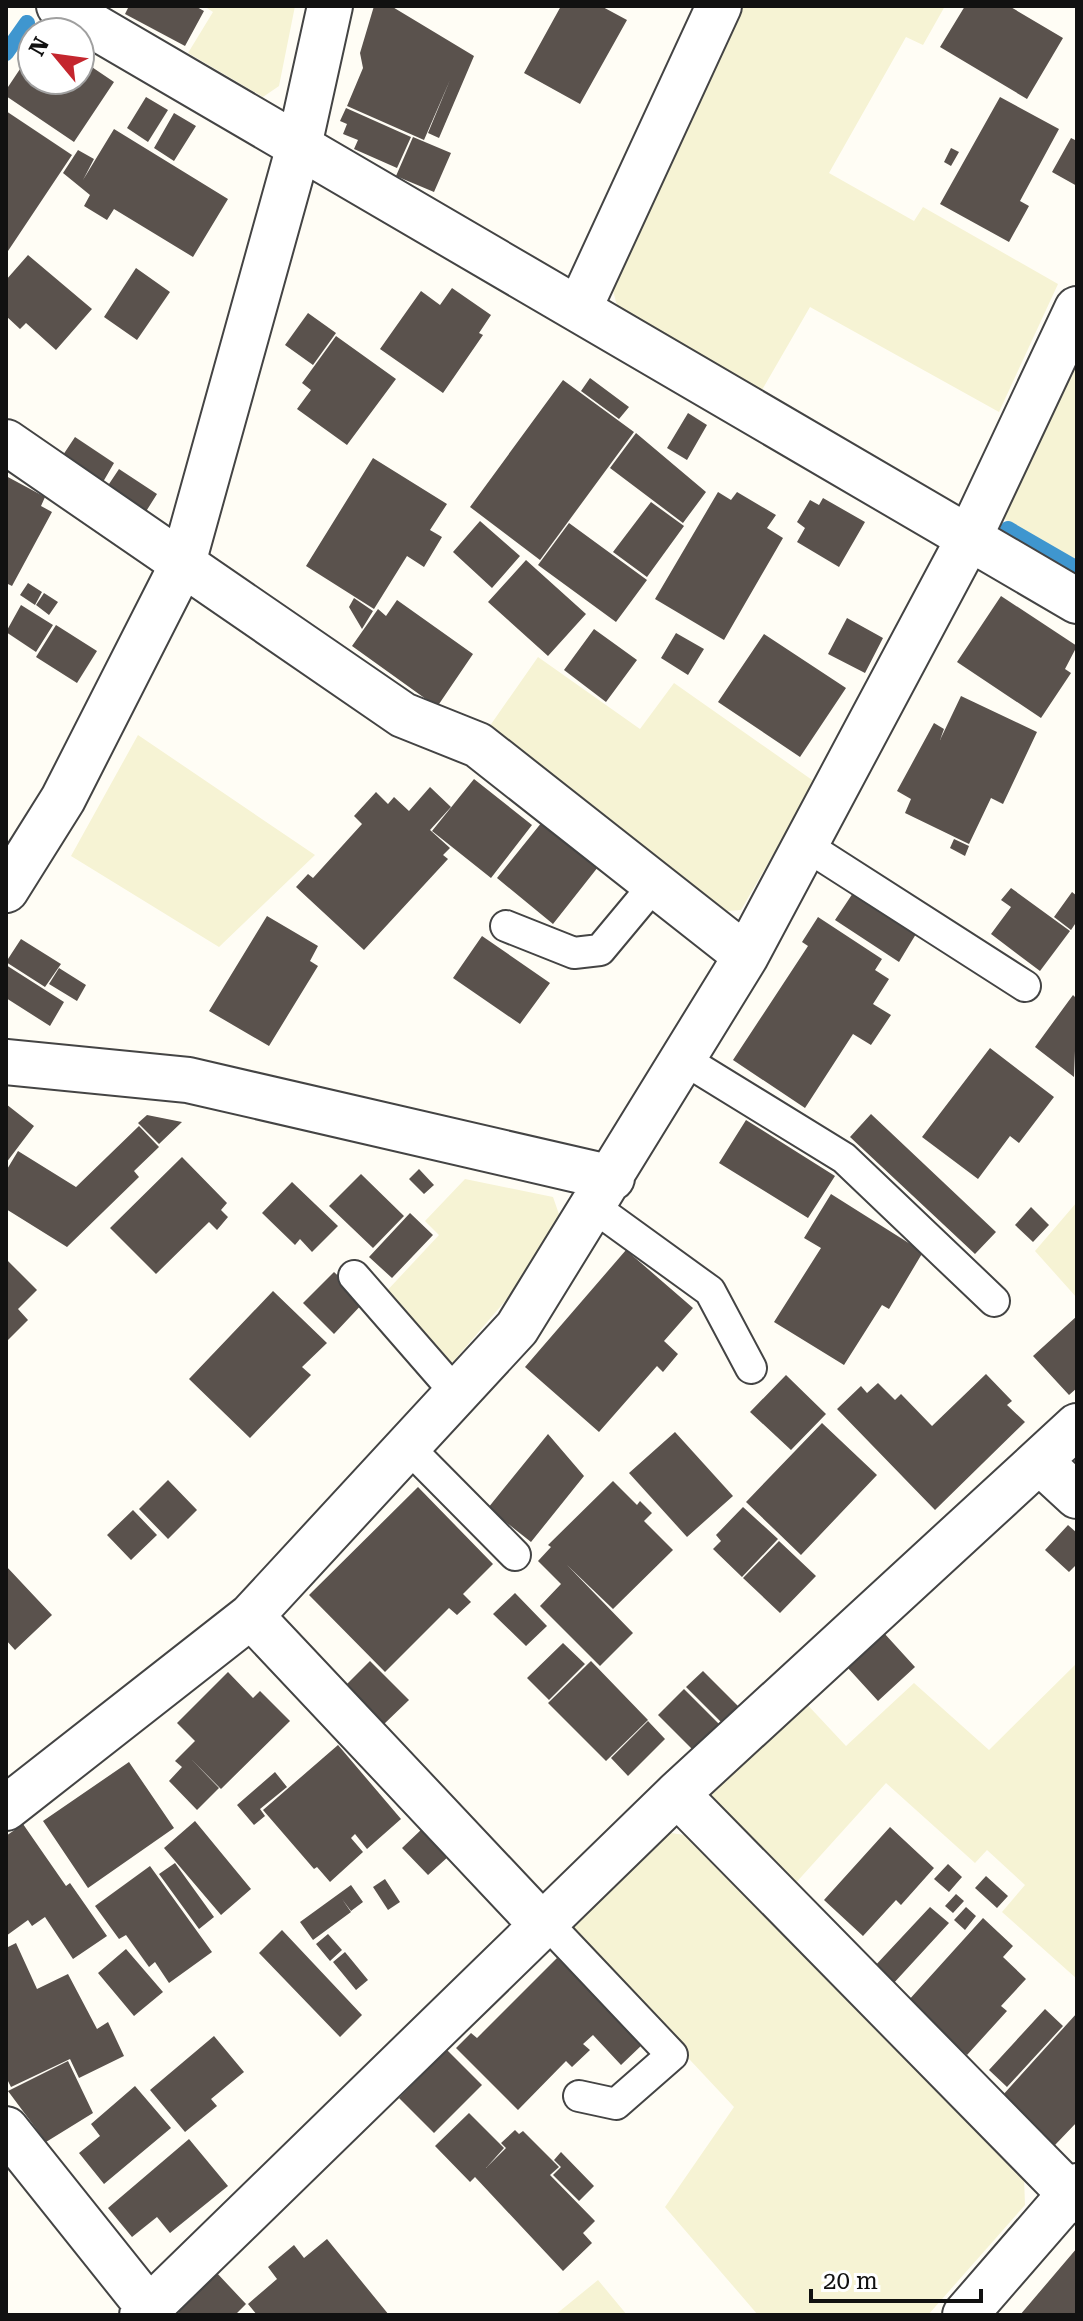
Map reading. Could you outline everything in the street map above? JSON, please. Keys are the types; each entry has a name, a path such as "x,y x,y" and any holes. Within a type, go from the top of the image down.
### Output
{"street":[{"path":"59,6 1077,601"},
{"path":"6,890 63,799 183,563 299,146 330,6"},
{"path":"579,309 719,6"},
{"path":"6,1808 251,1616 517,1328 746,956 970,536 1077,309"},
{"path":"6,442 403,715 478,745 746,956"},
{"path":"6,1062 188,1080 603,1192"},
{"path":"6,2129 146,2311 677,1794 1077,1426"},
{"path":"1039,1461 1077,1496"},
{"path":"251,1616 545,1924"},
{"path":"677,1794 1075,2194 965,2315"}],"lane":[{"path":"805,845 1025,986"},
{"path":"506,926 574,953 600,950 655,884"},
{"path":"683,1059 844,1158 994,1301"},
{"path":"603,1192 710,1291 751,1368"},
{"path":"354,1276 456,1393"},
{"path":"407,1446 515,1555"},
{"path":"545,1924 672,2055 616,2104 579,2096"}],"shaded area":[{"path":"204,6 295,6 279,86 263,97 188,53 213,12"},
{"path":"737,6 945,6 923,45 906,37 829,173 914,221 923,207 1058,284 999,412 810,307 762,390 618,309 610,280"},
{"path":"1077,356 1077,561 999,516"},
{"path":"538,657 640,729 674,683 815,782 741,910 713,912 487,730"},
{"path":"138,735 315,855 219,947 71,856"},
{"path":"465,1179 553,1197 561,1220 506,1300 447,1369 383,1295 439,1235 425,1221"},
{"path":"1077,1202 1077,1298 1035,1251"},
{"path":"1077,1663 1077,1979 1002,1912 1025,1885 987,1850 975,1863 886,1783 793,1886 713,1810 711,1785 803,1700 846,1746 914,1683 989,1750"},
{"path":"664,1832 692,1836 1024,2177 1025,2205 928,2315 758,2315 665,2207 734,2107 574,1936 573,1924"},
{"path":"598,2280 627,2315 555,2315"}],"building":[{"path":"129,6 195,6 204,11 185,46 125,14"},
{"path":"374,6 391,6 474,56 439,138 428,133 450,80 424,140 347,106 363,68 360,53"},
{"path":"561,6 601,6 627,20 580,104 524,73"},
{"path":"965,6 1009,6 1063,38 1027,99 940,47"},
{"path":"96,70 114,82 74,142 6,96 6,90 16,75 16,96 96,96"},
{"path":"146,97 168,110 148,142 127,128"},
{"path":"1000,97 1059,129 1020,201 1029,206 1009,242 940,204"},
{"path":"346,108 411,137 397,168 354,149 358,140 343,134 347,124 340,121"},
{"path":"6,111 72,155 6,254"},
{"path":"174,113 196,126 174,161 154,148"},
{"path":"114,129 228,199 193,257 114,209 107,220 84,206 90,195 63,173 78,150 94,159 83,180"},
{"path":"413,137 451,153 434,192 396,176"},
{"path":"1071,138 1077,141 1077,186 1052,172"},
{"path":"951,148 959,152 951,166 944,162"},
{"path":"28,255 92,309 56,350 26,323 20,329 6,316 6,280"},
{"path":"136,268 170,292 137,340 104,317"},
{"path":"452,288 491,315 479,333 483,335 443,393 380,349 421,291 440,305"},
{"path":"308,313 336,333 313,365 285,345"},
{"path":"336,336 396,379 347,445 297,409 311,390 302,383"},
{"path":"590,378 629,407 619,419 581,391"},
{"path":"563,380 634,432 540,560 470,507"},
{"path":"688,413 707,425 687,460 667,448"},
{"path":"636,433 706,492 683,523 610,468"},
{"path":"75,437 114,463 103,482 63,455"},
{"path":"373,458 447,504 430,530 442,537 424,567 407,556 374,609 306,566"},
{"path":"119,469 157,494 145,513 107,487"},
{"path":"6,476 45,497 41,506 52,512 12,586 6,583"},
{"path":"718,492 731,500 737,492 776,515 767,528 783,538 724,640 655,599"},
{"path":"823,498 865,522 839,567 797,542 805,528 797,522 810,500 819,505"},
{"path":"651,502 684,526 647,577 613,552"},
{"path":"480,521 520,556 492,588 453,552"},
{"path":"569,523 647,580 616,622 538,565"},
{"path":"526,560 586,614 548,656 488,602"},
{"path":"28,583 42,592 35,605 20,595"},
{"path":"44,593 58,602 49,615 36,605"},
{"path":"1001,596 1077,646 1065,669 1071,673 1041,718 957,662"},
{"path":"354,598 373,611 362,629 349,607"},
{"path":"397,600 473,654 437,707 352,646 378,609 386,616"},
{"path":"21,605 53,625 36,652 6,632"},
{"path":"847,618 883,638 865,673 828,654"},
{"path":"56,625 97,651 77,683 36,657"},
{"path":"594,629 637,660 606,702 564,670"},
{"path":"676,633 704,649 688,675 661,658"},
{"path":"764,634 846,688 800,757 718,702"},
{"path":"961,696 1037,732 1003,804 991,798 969,844 905,813 911,799 897,791 934,723 944,729 940,740"},
{"path":"474,779 532,825 491,878 432,831"},
{"path":"430,787 451,807 430,830 450,848 443,855 448,859 364,950 296,887 308,874 313,878 362,824 354,816 376,792 388,804 394,797 409,811"},
{"path":"542,822 598,867 553,924 497,878"},
{"path":"954,839 969,846 965,856 950,848"},
{"path":"1011,888 1070,931 1040,971 991,934 1011,907 1001,900"},
{"path":"1072,892 1077,896 1077,921 1071,930 1054,917"},
{"path":"853,893 916,934 899,962 835,920"},
{"path":"267,916 318,946 310,961 318,966 269,1046 209,1011"},
{"path":"818,917 882,959 875,970 889,979 873,1004 891,1015 871,1045 853,1034 805,1108 733,1060 808,946 802,942"},
{"path":"482,936 550,983 520,1024 453,978"},
{"path":"21,939 61,964 45,987 6,962"},
{"path":"6,965 64,1002 50,1026 6,998"},
{"path":"59,968 86,985 77,1001 49,984"},
{"path":"1073,995 1077,999 1074,1077 1035,1047"},
{"path":"990,1048 1054,1097 1019,1143 1010,1136 978,1179 922,1137"},
{"path":"6,1104 34,1126 6,1163"},
{"path":"871,1114 996,1232 975,1254 850,1137"},
{"path":"147,1115 182,1122 159,1144 138,1123"},
{"path":"746,1120 835,1176 808,1218 719,1163"},
{"path":"139,1126 159,1147 134,1171 139,1177 67,1247 6,1209 6,1171 18,1151 76,1187"},
{"path":"182,1157 227,1203 221,1210 228,1217 217,1230 209,1222 156,1274 110,1228"},
{"path":"419,1169 434,1185 424,1194 409,1179"},
{"path":"361,1174 404,1216 373,1248 329,1206"},
{"path":"292,1182 338,1226 312,1252 300,1239 295,1245 262,1213"},
{"path":"831,1194 923,1252 889,1309 882,1305 844,1365 774,1322 821,1248 804,1238"},
{"path":"1031,1207 1049,1225 1033,1242 1015,1225"},
{"path":"410,1213 433,1235 392,1278 369,1257"},
{"path":"626,1250 693,1308 664,1341 678,1354 663,1372 657,1366 599,1432 525,1367"},
{"path":"6,1259 37,1290 18,1309 28,1320 6,1342"},
{"path":"334,1272 365,1301 334,1334 303,1303"},
{"path":"273,1291 327,1343 302,1367 311,1375 250,1438 189,1379"},
{"path":"1077,1316 1077,1388 1069,1395 1033,1356"},
{"path":"986,1374 1012,1401 1007,1405 1025,1422 935,1510 837,1409 861,1386 867,1393 878,1383 895,1400 901,1394 932,1426"},
{"path":"786,1375 826,1414 791,1450 750,1412"},
{"path":"822,1423 877,1475 801,1555 746,1502"},
{"path":"675,1432 733,1496 687,1537 629,1473"},
{"path":"548,1434 584,1476 531,1542 488,1508"},
{"path":"168,1480 197,1510 168,1539 139,1509"},
{"path":"613,1481 637,1505 640,1501 652,1513 644,1521 673,1550 613,1609 567,1565 633,1633 600,1666 540,1606 561,1584 538,1561 551,1547 548,1545"},
{"path":"418,1487 493,1564 463,1594 471,1602 457,1615 449,1608 385,1672 309,1595"},
{"path":"743,1507 778,1539 742,1577 713,1549 721,1541 716,1535"},
{"path":"133,1510 157,1535 131,1560 107,1535"},
{"path":"1068,1525 1077,1533 1077,1564 1069,1572 1045,1550"},
{"path":"779,1541 816,1576 780,1613 743,1578"},
{"path":"6,1566 52,1615 15,1650 6,1640"},
{"path":"515,1593 547,1626 526,1646 493,1614"},
{"path":"884,1633 915,1667 878,1701 847,1667"},
{"path":"563,1643 585,1664 549,1700 527,1678"},
{"path":"370,1661 409,1700 383,1725 345,1686"},
{"path":"591,1661 648,1720 606,1761 548,1703"},
{"path":"703,1671 740,1708 723,1724 686,1687"},
{"path":"228,1672 253,1698 260,1691 290,1721 221,1789 191,1759 219,1788 197,1810 169,1781 182,1767 175,1761 195,1741 177,1723"},
{"path":"684,1689 722,1727 696,1753 658,1715"},
{"path":"648,1721 665,1739 628,1776 611,1758"},
{"path":"338,1745 401,1819 367,1849 355,1834 351,1838 363,1852 330,1882 317,1867 314,1869 263,1810"},
{"path":"129,1762 174,1828 88,1888 43,1821"},
{"path":"275,1772 287,1787 260,1809 265,1816 254,1825 237,1805"},
{"path":"195,1821 251,1889 221,1915 164,1848"},
{"path":"23,1824 66,1886 70,1883 107,1936 73,1959 45,1917 32,1926 28,1920 6,1936 6,1836"},
{"path":"890,1827 934,1868 901,1905 896,1900 863,1936 824,1900"},
{"path":"423,1828 449,1856 428,1875 402,1848"},
{"path":"175,1863 214,1917 199,1929 159,1874"},
{"path":"948,1864 962,1877 949,1892 934,1879"},
{"path":"150,1866 212,1952 169,1983 155,1962 149,1967 126,1935 119,1939 95,1906"},
{"path":"986,1876 1008,1896 997,1908 975,1888"},
{"path":"385,1879 400,1902 388,1910 373,1887"},
{"path":"351,1885 363,1902 351,1911 342,1899 351,1912 313,1940 300,1922"},
{"path":"956,1894 964,1901 953,1913 945,1906"},
{"path":"930,1907 949,1923 892,1985 873,1968"},
{"path":"966,1907 976,1916 965,1930 954,1920"},
{"path":"983,1918 1013,1946 1003,1957 1026,1979 1001,2006 1007,2011 967,2055 908,2001"},
{"path":"282,1930 362,2015 340,2037 259,1953"},
{"path":"328,1934 342,1950 330,1961 316,1944"},
{"path":"16,1943 37,1989 68,1974 97,2029 108,2022 124,2056 79,2078 70,2059 11,2087 6,2077 6,1948"},
{"path":"126,1949 163,1992 134,2016 98,1973"},
{"path":"345,1952 368,1980 356,1990 333,1962"},
{"path":"557,1958 643,2044 621,2065 593,2035 583,2044 590,2050 572,2067 566,2061 518,2110 456,2048 471,2033 477,2038"},
{"path":"1045,2009 1063,2026 1007,2087 989,2070"},
{"path":"1077,2013 1077,2122 1055,2145 1002,2096"},
{"path":"214,2036 244,2072 211,2099 217,2106 185,2132 150,2090"},
{"path":"447,2050 482,2085 434,2133 399,2098"},
{"path":"68,2061 93,2113 46,2142 8,2091"},
{"path":"135,2086 171,2128 104,2184 79,2153 100,2136 91,2124"},
{"path":"469,2113 504,2148 486,2168 506,2148 501,2143 515,2130 519,2134 523,2131 559,2167 550,2175 595,2221 583,2233 592,2243 563,2271 475,2177 470,2182 435,2146"},
{"path":"189,2139 228,2186 170,2233 157,2217 132,2237 108,2208"},
{"path":"561,2152 594,2186 579,2201 553,2175 561,2167 554,2160"},
{"path":"327,2239 389,2315 257,2315 248,2304 277,2279 268,2267 294,2245 304,2258"},
{"path":"1077,2248 1077,2315 1020,2315"},
{"path":"215,2271 246,2304 235,2315 181,2315 176,2309"}],"waterway":[{"path":"6,53 16,39"},
{"path":"1008,529 1077,569"}]}
